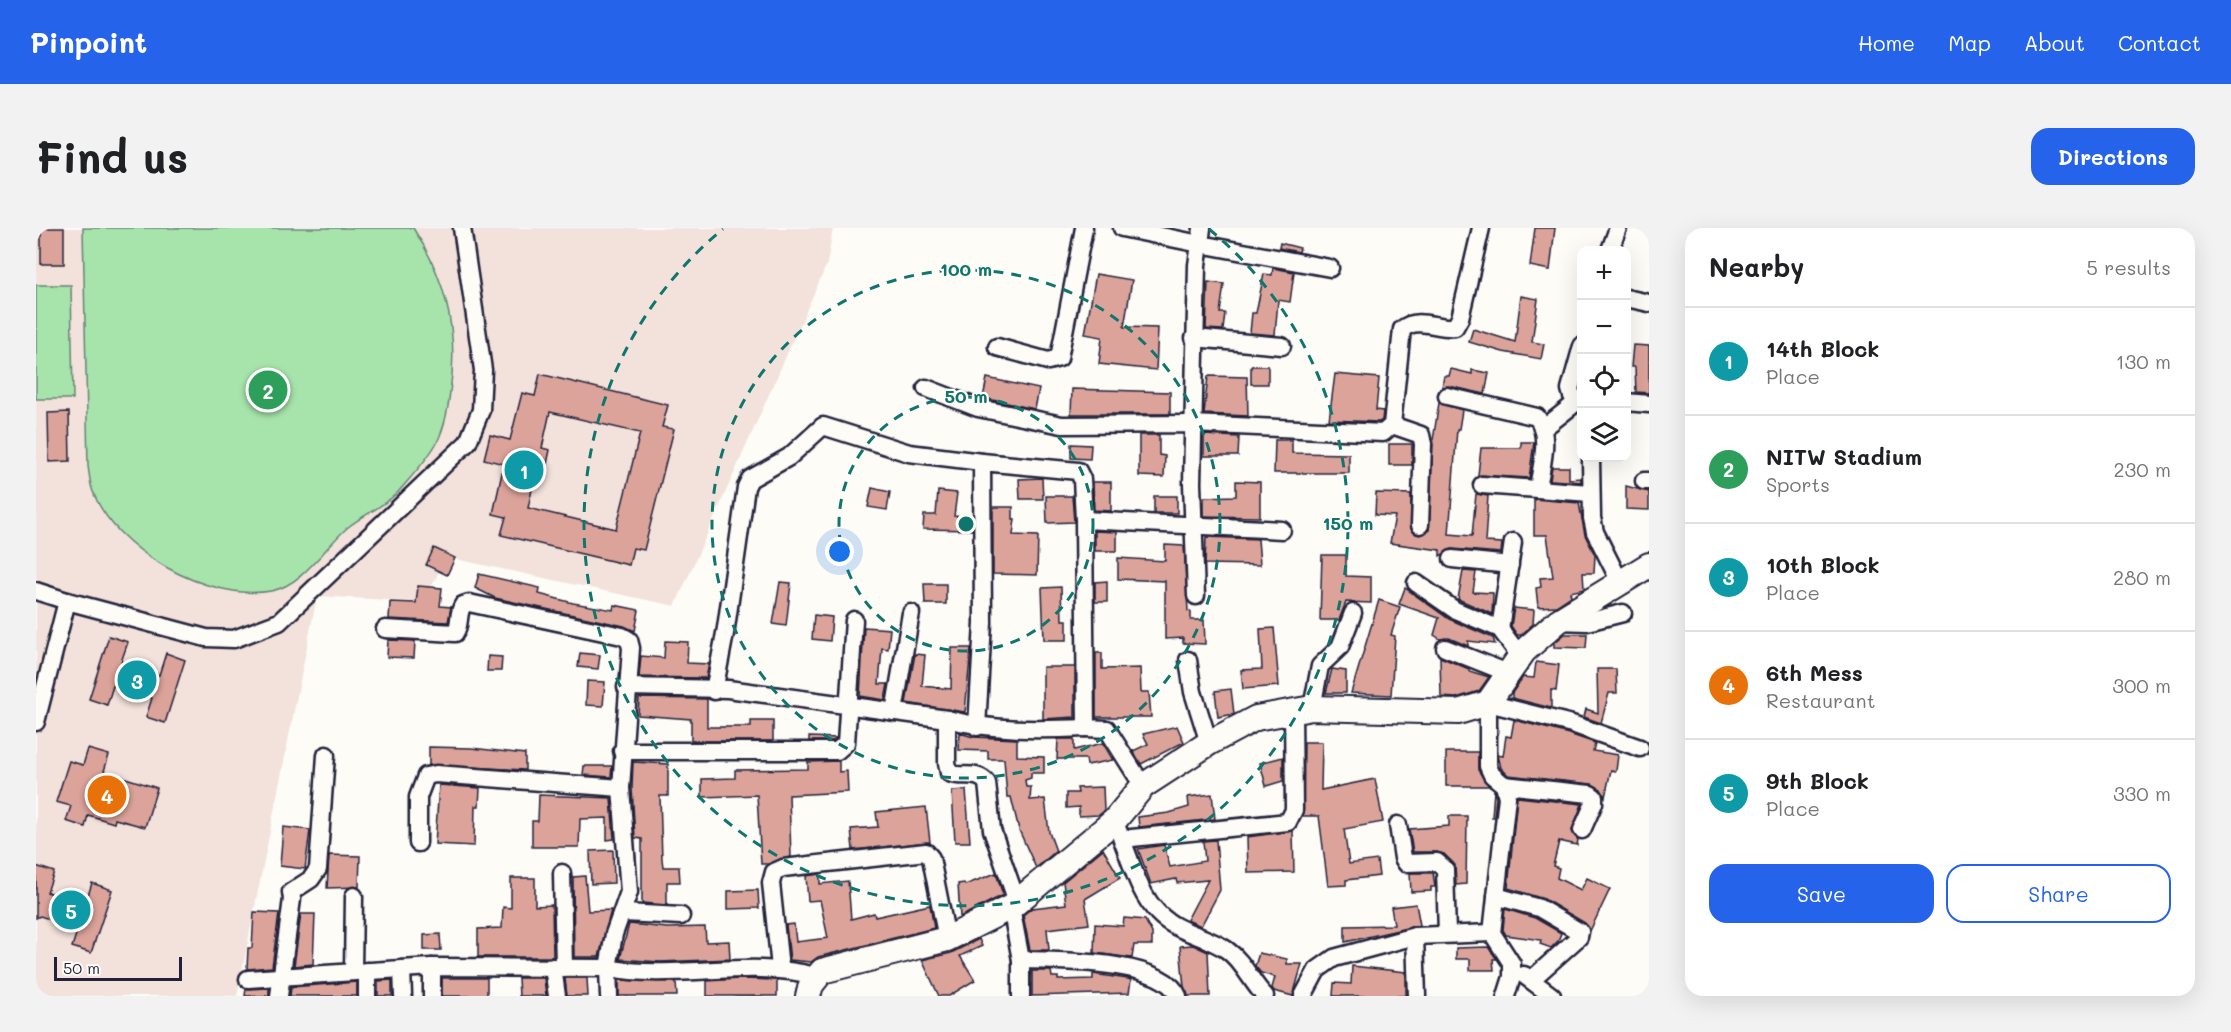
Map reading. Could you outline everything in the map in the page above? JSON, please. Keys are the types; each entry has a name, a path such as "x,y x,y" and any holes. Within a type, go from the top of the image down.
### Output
{"street":[{"path":"36,591 206,638 234,639 279,622 468,442 481,410 483,370 462,228"},
{"path":"997,347 1048,361 1059,358 1084,228"},
{"path":"1122,228 1201,236 1330,268"},
{"path":"926,388 978,408 1062,425 1192,424 1383,433 1392,425 1402,329 1419,321 1443,328 1455,327 1460,318 1481,228"},
{"path":"1611,246 1618,228"},
{"path":"1196,596 1192,424 1197,265 1201,236"},
{"path":"1631,299 1649,303"},
{"path":"1194,338 1282,346"},
{"path":"1577,361 1570,388 1572,396 1577,399"},
{"path":"1447,396 1526,412 1537,417 1544,428 1538,489"},
{"path":"1631,402 1649,404"},
{"path":"1544,428 1577,403"},
{"path":"1392,425 1421,435 1423,444 1420,525"},
{"path":"714,691 726,628 746,486 750,479 789,457 823,426 909,453 1078,471 1082,479 1084,520 1086,728"},
{"path":"977,727 983,623 982,462"},
{"path":"1591,462 1590,493 1595,532 1620,582"},
{"path":"1482,485 1590,493"},
{"path":"1084,520 1282,530"},
{"path":"1513,542 1500,629 1514,665"},
{"path":"1452,559 1510,565"},
{"path":"1582,830 1594,803 1590,795 1504,785 1492,775 1488,766 1488,703 1514,665 1558,621 1649,565"},
{"path":"1416,582 1455,610 1500,629"},
{"path":"37,715 67,601"},
{"path":"385,629 455,633 458,629 459,610 463,605 469,603 622,636 629,640 631,648 626,687 621,788 629,892 624,913 614,934 608,968 609,996"},
{"path":"894,712 911,613"},
{"path":"1118,830 1288,822 1294,810 1302,709 1320,666 1340,647 1353,613"},
{"path":"1558,621 1587,622 1623,613"},
{"path":"622,751 837,751 846,743 854,620"},
{"path":"1446,648 1514,665"},
{"path":"1188,660 1193,692 1209,743"},
{"path":"626,687 714,691 728,689 947,719 977,727 1033,730 1107,729 1143,786"},
{"path":"248,979 432,967 608,968 649,974 780,969 812,986 822,971 946,939 1014,904 1118,830 1143,786 1209,743 1256,718 1302,709 1458,712 1488,703 1572,724 1640,748"},
{"path":"947,719 946,763 949,772 956,776 979,776 987,783 992,830 1014,904 1021,960 1021,996"},
{"path":"279,996 279,976 292,899 291,892 311,879 318,868 326,754"},
{"path":"418,843 418,797 426,776 436,774 621,788"},
{"path":"1504,785 1507,797 1492,933 1507,953 1512,970 1506,996"},
{"path":"1398,825 1406,863 1437,862 1445,869 1447,934"},
{"path":"1118,830 1147,900 1157,912 1172,925 1227,950 1240,962 1265,996"},
{"path":"780,969 771,883 774,873 783,868 926,852 931,858 946,939"},
{"path":"557,996 562,873"},
{"path":"354,896 360,972 368,996"},
{"path":"1496,896 1539,908 1581,932 1579,937 1532,979"},
{"path":"624,913 681,916"},
{"path":"1303,996 1317,970 1334,958 1415,936 1492,933"},
{"path":"1415,936 1417,996"},
{"path":"1021,960 1098,962 1130,969 1171,985 1178,996"},
{"path":"432,967 432,996"},
{"path":"402,969 403,996"},
{"path":"1512,970 1532,979 1552,996"}],"shaded area":[{"path":"36,228 833,228 827,264 675,606 446,557 424,602 317,596 237,996 36,996"}],"green space":[{"path":"83,228 413,228 442,286 451,327 453,349 448,405 442,432 436,444 399,491 347,528 303,574 283,587 271,591 246,592 219,588 192,580 166,567 141,551 120,532 103,511 91,486 88,466"},
{"path":"36,285 71,285 73,399 36,399"}],"building":[{"path":"41,228 64,228 64,264 41,264"},
{"path":"1535,228 1555,228 1550,270 1530,266"},
{"path":"1280,243 1300,248 1299,252 1279,248"},
{"path":"1273,268 1294,272 1290,302 1278,300 1275,335 1250,333 1252,313 1256,313 1264,274 1272,275"},
{"path":"1096,274 1132,280 1124,327 1158,328 1156,370 1099,364 1102,337 1085,334"},
{"path":"1208,282 1224,284 1220,313 1225,313 1223,330 1206,329"},
{"path":"1521,296 1538,299 1532,342 1544,344 1541,359 1503,352 1469,342 1473,329 1515,342"},
{"path":"1633,345 1649,346 1649,393 1636,392 1635,367 1631,367"},
{"path":"1251,366 1268,366 1268,384 1251,384"},
{"path":"1451,369 1472,374 1472,370 1489,373 1485,394 1449,386 1442,387 1444,376 1449,376"},
{"path":"540,374 668,405 662,427 674,429 644,550 633,548 629,565 501,535 506,517 493,514 504,464 484,459 490,435 510,440 522,393 535,396","holes":["550,412 640,433 616,529 528,508 536,471 545,473 550,450 542,448"]},
{"path":"1335,374 1379,378 1376,410 1383,411 1382,420 1379,422 1329,420"},
{"path":"1208,376 1247,377 1248,416 1204,414"},
{"path":"987,378 1039,389 1035,409 983,398"},
{"path":"1072,389 1170,392 1170,414 1071,414"},
{"path":"1439,403 1462,410 1459,429 1457,429 1449,534 1472,536 1476,494 1488,496 1485,542 1502,543 1501,553 1452,549 1440,556 1440,550 1390,543 1395,516 1375,515 1376,493 1411,494 1411,529 1420,535 1429,530 1433,440"},
{"path":"69,412 70,461 49,462 48,413"},
{"path":"1139,435 1159,435 1159,455 1165,456 1164,477 1139,476"},
{"path":"1204,435 1239,437 1238,456 1204,456"},
{"path":"1275,440 1292,440 1292,453 1349,454 1349,473 1274,473"},
{"path":"1521,442 1534,442 1529,478 1478,475 1481,448 1521,448"},
{"path":"1071,444 1091,445 1090,459 1071,458"},
{"path":"1389,444 1412,444 1412,465 1389,465"},
{"path":"1552,467 1569,467 1569,479 1581,478 1581,482 1550,480"},
{"path":"1042,478 1043,499 1020,499 1019,479"},
{"path":"1236,481 1260,482 1260,517 1204,516 1204,497 1236,496"},
{"path":"1093,482 1111,482 1111,511 1094,510"},
{"path":"1626,486 1649,492 1649,510 1626,509"},
{"path":"872,488 890,492 887,510 868,507"},
{"path":"938,491 957,493 954,516 972,517 972,530 923,529 924,515 936,515"},
{"path":"1046,496 1072,496 1074,522 1047,523"},
{"path":"1154,496 1177,496 1177,513 1154,513"},
{"path":"1534,499 1579,503 1585,535 1595,555 1594,573 1583,573 1584,589 1570,592 1571,596 1556,606 1538,607 1536,588 1541,587 1540,578 1553,577 1547,535 1534,535"},
{"path":"993,507 1013,507 1013,519 1015,519 1013,535 1038,536 1037,575 993,574"},
{"path":"1095,531 1117,532 1117,551 1095,551"},
{"path":"1206,537 1258,539 1260,565 1205,564"},
{"path":"1165,545 1184,546 1188,611 1191,612 1191,620 1204,620 1205,644 1183,643 1183,638 1165,639 1165,581 1118,579 1118,558 1165,561"},
{"path":"434,548 455,558 447,575 426,565"},
{"path":"1322,555 1346,555 1346,576 1371,577 1371,603 1346,602 1339,620 1320,620"},
{"path":"1463,571 1476,572 1473,592 1493,593 1492,614 1458,599"},
{"path":"479,574 540,588 539,594 573,603 613,610 614,605 639,610 635,631 624,626 495,598 475,588"},
{"path":"1107,581 1107,602 1095,602 1095,582"},
{"path":"780,582 791,583 786,626 773,624"},
{"path":"924,584 946,584 946,604 925,604"},
{"path":"418,586 442,588 440,606 451,607 448,622 389,619 390,602 416,603"},
{"path":"1061,587 1062,620 1067,620 1067,640 1044,640 1042,588"},
{"path":"1405,588 1449,619 1493,638 1495,644 1468,641 1468,646 1449,638 1440,639 1434,635 1439,618 1399,604"},
{"path":"1379,600 1400,607 1391,635 1395,636 1391,695 1351,693"},
{"path":"1514,608 1534,610 1533,624 1521,635 1517,635 1511,626"},
{"path":"814,615 832,617 830,641 812,639"},
{"path":"864,627 890,629 888,649 882,648 879,684 888,684 885,700 860,696"},
{"path":"1274,628 1279,686 1243,689 1241,670 1262,669 1260,629"},
{"path":"1565,634 1587,634 1586,648 1554,647 1554,643"},
{"path":"109,636 128,642 121,662 159,675 166,653 185,660 165,723 146,717 152,698 113,686 107,705 89,699"},
{"path":"388,640 415,641 414,658 387,657"},
{"path":"665,641 688,642 687,663 709,664 706,678 639,677 641,656 664,658"},
{"path":"952,648 971,648 965,712 906,703 915,654 925,655 922,686 951,689"},
{"path":"580,653 600,655 598,669 578,667"},
{"path":"1096,653 1102,653 1102,669 1140,668 1141,692 1149,692 1151,717 1096,717"},
{"path":"488,656 502,657 501,671 487,671"},
{"path":"1440,657 1469,669 1469,671 1489,677 1479,691 1456,698 1441,697"},
{"path":"1536,662 1559,665 1556,691 1551,690 1551,708 1512,698 1512,693 1523,677 1534,678"},
{"path":"1043,667 1075,667 1075,717 1043,719"},
{"path":"1332,669 1346,671 1346,693 1326,693"},
{"path":"1597,669 1616,669 1617,693 1609,693 1601,723 1584,717 1586,709 1598,713"},
{"path":"587,681 605,682 603,706 586,705"},
{"path":"1231,689 1234,714 1218,717 1215,691"},
{"path":"639,698 707,699 707,727 751,727 751,721 773,721 773,741 691,741 691,719 638,715"},
{"path":"1514,720 1569,734 1595,743 1593,751 1618,755 1616,771 1611,770 1605,797 1601,789 1592,784 1508,775 1501,768 1498,755 1503,756 1506,736 1511,737"},
{"path":"1177,726 1184,742 1141,764 1133,751 1148,744 1143,734"},
{"path":"960,733 973,737 1017,739 1017,756 1044,757 1044,773 1031,773 1031,778 1025,780 1026,787 1031,787 1030,800 1045,799 1049,832 1056,851 1036,868 1019,830 1011,797 1007,797 1004,759 988,759 988,751 959,750"},
{"path":"809,737 836,738 833,741 809,741"},
{"path":"1058,739 1074,739 1074,750 1103,743 1113,760 1087,765 1086,759 1057,759"},
{"path":"1304,742 1322,742 1321,790 1375,779 1383,822 1344,829 1349,864 1377,860 1379,876 1346,880 1346,885 1328,886 1319,816 1303,816"},
{"path":"429,747 471,748 525,754 525,770 429,765"},
{"path":"88,749 109,755 104,771 157,788 145,827 115,819 114,823 88,815 85,827 66,821 71,806 56,802 69,761 83,765"},
{"path":"1446,752 1478,752 1478,770 1489,786 1446,786"},
{"path":"1283,757 1283,781 1266,786 1260,763"},
{"path":"839,761 839,772 847,771 848,792 789,795 791,857 768,864 761,864 757,795 702,797 702,779 735,778 735,770 808,769 808,762"},
{"path":"633,762 668,764 668,796 660,796 662,859 663,867 679,867 680,882 667,882 667,905 642,903 642,839 635,838"},
{"path":"584,766 612,766 611,777 583,775"},
{"path":"439,785 480,788 479,806 475,806 474,846 435,844"},
{"path":"1103,787 1104,811 1099,815 1079,816 1079,807 1066,808 1066,793 1078,793 1077,788"},
{"path":"966,790 970,842 955,842 952,791"},
{"path":"1494,790 1496,798 1494,817 1492,817"},
{"path":"1212,794 1215,819 1139,827 1138,817 1169,813 1189,807 1188,797"},
{"path":"539,795 611,798 614,839 607,840 607,818 580,819 579,847 532,847 532,821 538,821"},
{"path":"1517,797 1582,804 1572,831 1578,840 1577,845 1559,841 1553,866 1559,868 1557,878 1581,890 1587,878 1610,889 1590,931 1585,923 1544,899 1508,888"},
{"path":"926,807 930,842 853,850 851,829 878,827 876,812"},
{"path":"1449,816 1467,816 1466,884 1456,885 1455,865 1444,854 1413,852 1409,829 1449,826"},
{"path":"283,827 310,830 305,869 280,866"},
{"path":"1293,831 1294,872 1248,873 1247,837"},
{"path":"1216,840 1220,890 1201,926 1187,920 1208,880 1177,883 1176,879 1151,884 1138,849 1164,845 1170,867 1205,861 1203,841"},
{"path":"1103,849 1120,878 1085,899 1089,924 1047,929 1049,950 1030,950 1023,915 1032,908 1066,904 1063,882"},
{"path":"613,850 614,883 591,884 590,851"},
{"path":"329,855 360,856 359,887 327,888"},
{"path":"36,866 54,872 47,892 85,905 92,883 112,890 91,953 72,947 78,928 40,916 36,918"},
{"path":"996,873 1003,895 960,917 958,884 964,883 965,885"},
{"path":"1410,873 1433,873 1435,887 1431,887 1431,891 1411,892"},
{"path":"820,874 820,884 848,881 851,919 874,913 875,917 930,905 934,928 818,957 811,962 790,960 786,925 794,924 796,942 828,938 820,900 808,901 806,876"},
{"path":"585,876 588,911 611,910 599,957 574,957 573,877"},
{"path":"511,878 535,878 535,906 552,905 553,957 478,957 478,929 502,928 503,907 511,908"},
{"path":"758,890 759,908 728,909 728,891"},
{"path":"1416,904 1420,925 1345,942 1345,926 1394,925 1391,907"},
{"path":"1505,909 1535,918 1561,933 1558,941 1551,948 1540,944 1541,940 1506,935 1503,930"},
{"path":"254,912 279,913 272,967 247,969 248,948 252,948"},
{"path":"301,914 315,914 313,964 294,966"},
{"path":"1124,918 1145,920 1152,933 1152,945 1134,945 1132,958 1094,953 1095,924 1123,926"},
{"path":"629,924 667,928 705,927 706,942 729,941 730,959 660,962 620,959"},
{"path":"440,934 441,950 424,950 424,935"},
{"path":"979,939 982,946 960,956 975,980 949,996 939,996 922,960 951,953"},
{"path":"1193,945 1208,952 1210,996 1188,996 1184,987 1180,946"},
{"path":"1488,947 1497,959 1493,959 1494,970 1470,970 1470,959 1456,959 1456,948"},
{"path":"1259,953 1287,959 1287,964 1302,964 1293,996 1274,991 1272,988 1275,977 1261,973 1255,966"},
{"path":"1352,966 1406,972 1406,996 1333,996 1334,983 1351,984"},
{"path":"1032,971 1051,971 1052,977 1058,977 1058,980 1093,979 1093,974 1128,979 1131,980 1129,993 1032,996"},
{"path":"442,978 487,978 487,996 442,996"},
{"path":"518,978 544,978 546,996 519,996"},
{"path":"565,978 587,978 588,996 567,996"},
{"path":"392,980 392,996 378,996 378,981"},
{"path":"619,980 676,982 677,996 619,996"},
{"path":"777,980 777,996 707,996 707,981"},
{"path":"357,982 357,996 290,996 291,987"},
{"path":"269,988 269,996 245,996 246,989"}],"place":[{"name":"NITW Stadium","path":"268,390"},
{"name":"14th Block","path":"524,470"},
{"name":"10th Block","path":"137,680"},
{"name":"6th Mess","path":"107,795"},
{"name":"9th Block","path":"71,910"}]}
